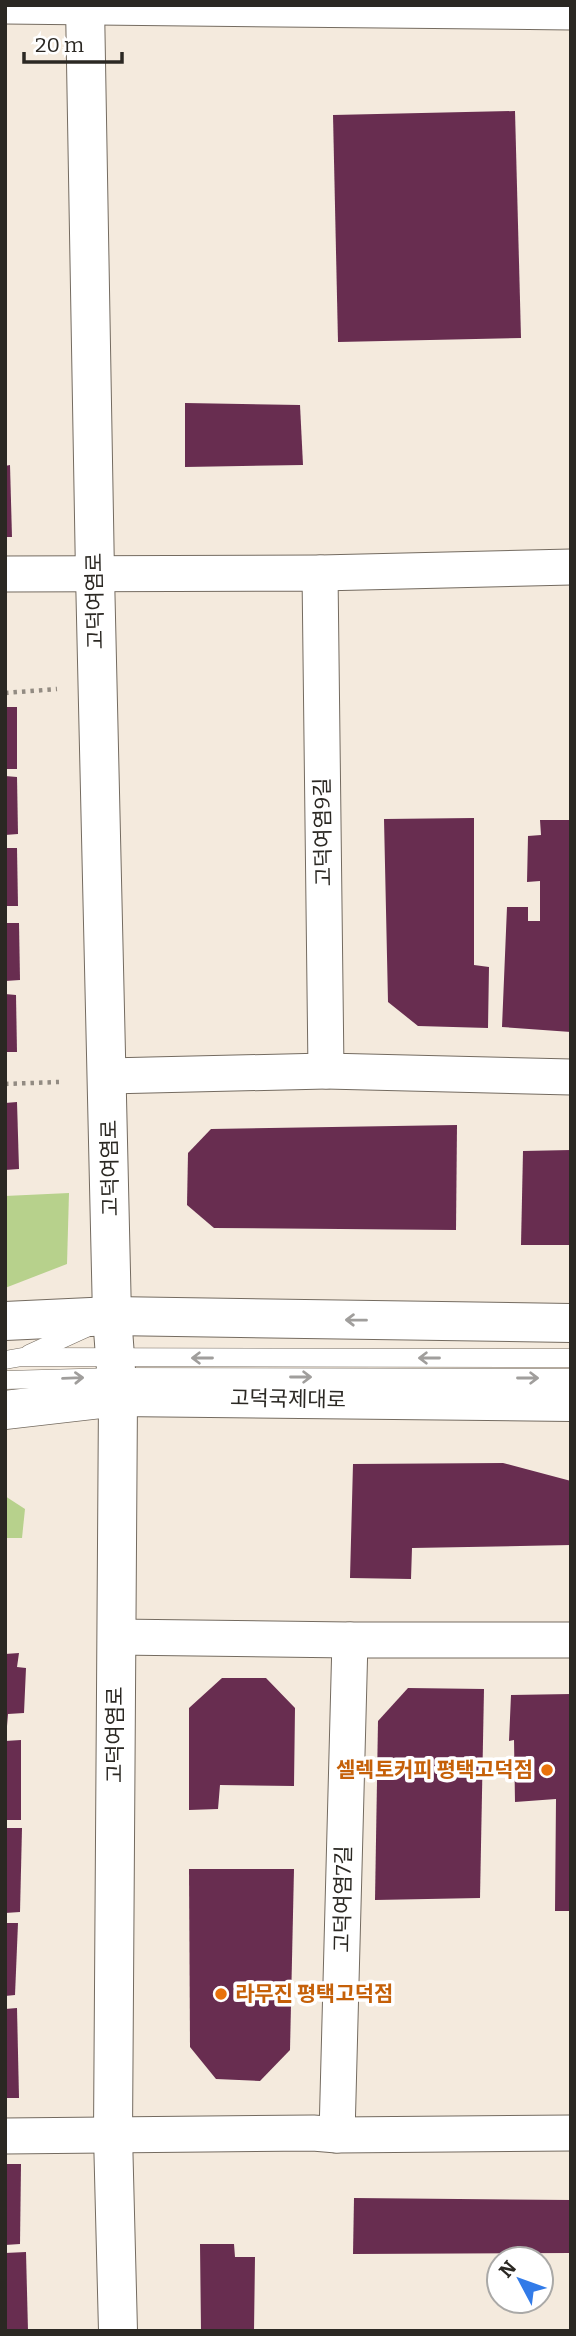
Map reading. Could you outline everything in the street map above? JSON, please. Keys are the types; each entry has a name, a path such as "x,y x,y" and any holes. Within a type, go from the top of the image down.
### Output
{"street":[{"path":"5,6 571,12"},
{"name":"고덕여염로","path":"85,6 95,575 113,1316 117,1377 113,2135 118,2331"},
{"path":"5,574 320,573 571,567"},
{"name":"고덕여염9길","path":"320,573 326,1071"},
{"path":"108,1076 326,1071 571,1077"},
{"path":"5,1321 113,1316 571,1323"},
{"name":"고덕국제대로","path":"5,1410 117,1377 571,1402"},
{"path":"116,1637 571,1640"},
{"name":"고덕여염7길","path":"337,2135 349,1640"},
{"path":"5,2136 571,2133"}],"lane":[{"path":"14,1358 113,1316"},
{"path":"14,1358 117,1377 571,1378"},
{"path":"5,1380 571,1358"}],"path":[{"path":"5,694 57,689"},
{"path":"5,1084 59,1082"}],"green space":[{"path":"69,1193 67,1264 5,1288 5,1196"},
{"path":"5,1496 25,1509 22,1538 5,1538"}],"building":[{"path":"515,111 521,338 338,342 333,115"},
{"path":"185,403 300,405 303,465 185,467"},
{"path":"10,465 12,537 5,537 5,466"},
{"path":"5,707 17,707 17,769 5,769"},
{"path":"5,776 17,777 18,834 5,835"},
{"path":"474,818 474,965 489,967 488,1028 418,1026 388,1002 384,819"},
{"path":"540,820 571,820 571,1032 502,1027 507,907 528,907 528,921 540,921 540,881 527,882 528,836 541,835"},
{"path":"5,848 17,848 18,906 5,906"},
{"path":"5,923 19,923 20,980 5,981"},
{"path":"5,994 16,995 17,1052 5,1052"},
{"path":"17,1102 19,1169 5,1170 5,1103"},
{"path":"457,1125 456,1230 214,1228 187,1205 188,1153 211,1129"},
{"path":"571,1150 571,1245 521,1245 523,1151"},
{"path":"503,1463 571,1481 571,1545 412,1548 411,1579 350,1578 353,1464"},
{"path":"19,1653 17,1667 26,1668 24,1713 8,1714 5,1726 5,1654"},
{"path":"222,1678 266,1678 295,1708 294,1786 220,1785 218,1809 189,1810 189,1708"},
{"path":"408,1688 484,1689 480,1898 375,1900 378,1721"},
{"path":"571,1694 571,1911 555,1911 556,1799 515,1802 514,1740 509,1741 511,1695"},
{"path":"21,1740 21,1820 5,1820 5,1741"},
{"path":"5,1828 22,1828 20,1912 5,1913"},
{"path":"189,1869 294,1869 290,2050 260,2081 216,2079 190,2047"},
{"path":"5,1923 18,1923 15,1995 5,1996"},
{"path":"17,2008 19,2098 5,2098 5,2009"},
{"path":"5,2164 21,2164 20,2244 5,2245"},
{"path":"354,2198 571,2200 571,2253 555,2253 555,2245 485,2245 485,2253 353,2254"},
{"path":"200,2244 234,2244 235,2257 255,2257 254,2331 201,2331"},
{"path":"26,2252 28,2331 5,2331 5,2253"}],"place":[{"name":"셀렉토커피 평택고덕점","path":"547,1770"},
{"name":"라무진 평택고덕점","path":"221,1994"}]}
